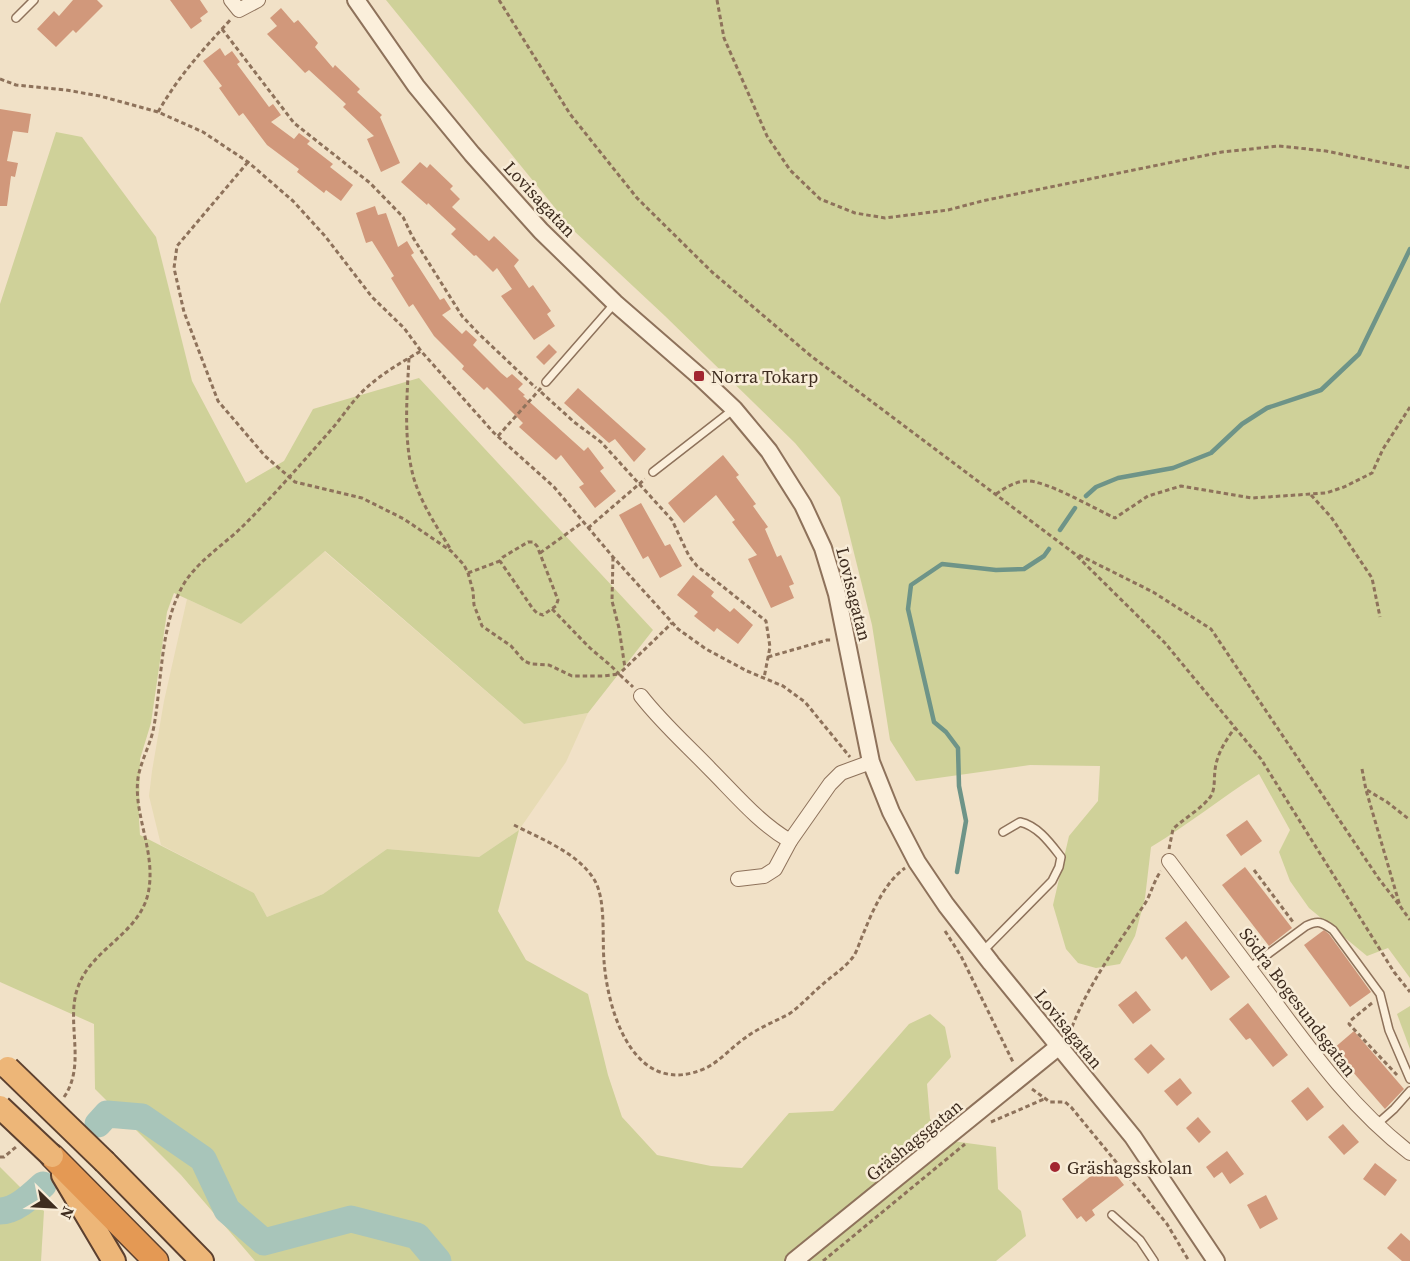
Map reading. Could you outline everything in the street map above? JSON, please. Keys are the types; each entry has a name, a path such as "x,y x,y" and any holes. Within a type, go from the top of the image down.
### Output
{"highway":[{"path":"4,1064 202,1261"},
{"path":"0,1107 52,1156 90,1205 156,1261"},
{"path":"90,1205 114,1261"},
{"path":"170,1227 207,1261"}],"street":[{"path":"235,5 258,0"},
{"name":"Lovisagatan","path":"356,0 416,86 472,154 541,231 615,303 699,376 734,410 769,451 803,505 823,548 847,638 864,764 917,862 982,952 1133,1137 1215,1261"},
{"path":"641,696 662,723 751,810 774,832 790,841"},
{"path":"738,879 764,876 775,869 790,841 830,784 841,773 864,764"},
{"name":"Södra Bogesundsgatan","path":"1169,861 1348,1098 1375,1126 1410,1153"},
{"name":"Gräshagsgatan","path":"794,1261 1058,1047"}],"lane":[{"path":"16,18 34,0"},
{"path":"546,382 615,303"},
{"path":"653,472 734,410"},
{"path":"982,952 1052,881 1061,857 1049,841 1028,824 1020,822 1002,832"},
{"path":"1249,968 1299,931 1316,921 1323,922 1333,930 1380,997 1406,1081"},
{"path":"1375,1126 1410,1091"},
{"path":"1112,1215 1140,1240 1154,1261"}],"path":[{"path":"499,0 570,114 637,198 712,272 811,356 1075,554 1165,643 1261,759 1410,992"},
{"path":"717,0 724,38 767,136 790,170 820,199 855,213 885,218 948,210 1222,152 1279,146 1326,151 1410,168"},
{"path":"158,112 172,88 197,55 222,29 235,5"},
{"path":"222,29 294,123 370,183 397,210 462,316 574,422 601,442 672,520 689,556 697,566 766,621 770,648 764,678"},
{"path":"0,79 16,85 100,96 158,112 203,132 248,162 293,201 325,236 372,297 404,328 421,351 498,436 554,487 672,623 706,649 783,686 805,702 864,764"},
{"path":"248,162 177,246 174,268 184,312 218,401 265,456 288,478 295,482 362,498 404,519 452,551"},
{"path":"64,1098 73,1080 74,998 80,981 93,962 124,934 142,911 148,894 151,863 138,796 138,777 154,727 170,613 182,586 201,564 243,526 288,478 362,393 389,369 421,351"},
{"path":"410,358 406,428 414,479 429,514 468,573 474,605 482,626 511,646 524,661 531,664 549,665 572,676 603,676 619,674 672,623"},
{"path":"498,436 546,382"},
{"path":"996,494 1010,484 1027,480 1053,487 1115,518 1148,496 1181,486 1252,498 1326,493 1372,473 1383,449 1410,407"},
{"path":"588,528 653,472"},
{"path":"1311,495 1331,517 1372,578 1380,617"},
{"path":"540,553 583,522"},
{"path":"468,573 500,561 528,542 533,542 537,546 558,600 556,606 543,615 537,613 502,567 500,561"},
{"path":"1075,554 1153,592 1211,629 1410,920"},
{"path":"613,557 612,601 625,668"},
{"path":"552,609 641,696"},
{"path":"768,657 828,640 847,638"},
{"path":"1072,1027 1112,952 1146,902 1157,877 1169,861 1170,838 1173,829 1208,800 1213,792 1219,753 1235,728"},
{"path":"1362,769 1400,906"},
{"path":"1366,790 1387,802 1410,820"},
{"path":"514,825 570,855 592,875 599,892 608,988 622,1033 629,1047 647,1066 664,1073 676,1074 706,1068 751,1034 790,1013 808,999 853,956 870,916 898,873 917,862"},
{"path":"1254,870 1299,931"},
{"path":"1380,997 1352,1018 1350,1024 1406,1081"},
{"path":"1032,1089 1050,1102 1065,1102 1071,1107 1167,1224 1189,1261"},
{"path":"990,1123 1044,1099"},
{"path":"0,1157 4,1157 19,1144"},
{"path":"823,1261 965,1144"}],"shaded area":[{"path":"324,551 524,724 588,713 566,762 519,830 479,857 387,849 323,894 267,917 254,893 161,845 149,796 152,771 164,701 187,599 241,624"}],"green space":[{"path":"386,0 1410,0 1410,978 1388,948 1367,956 1309,908 1290,881 1279,852 1290,830 1259,774 1151,847 1145,898 1135,936 1120,964 1096,968 1078,963 1066,949 1053,905 1069,836 1098,801 1100,766 1030,765 916,781 890,740 872,625 840,497 795,443 573,230"},
{"path":"56,132 82,137 156,237 192,381 246,483 284,461 313,409 419,378 653,630 588,713 524,724 325,551 241,624 174,593 167,612 151,723 140,759 140,835 254,893 267,917 323,894 387,849 479,857 519,830 498,911 526,960 588,994 608,1075 622,1117 657,1155 711,1166 742,1168 789,1113 833,1111 909,1024 930,1014 945,1027 951,1057 927,1084 930,1119 952,1141 996,1147 998,1189 1021,1211 1026,1236 996,1261 255,1261 181,1175 95,1089 94,1024 0,982 0,304"},
{"path":"1410,1006 1410,1049 1397,1014"},
{"path":"0,1167 44,1211 41,1261 0,1261"}],"building":[{"path":"73,0 97,0 103,6 76,33 73,30 56,47 37,29 54,11 59,16"},
{"path":"170,0 200,0 208,12 200,18 202,21 191,29"},
{"path":"281,8 294,23 298,20 318,43 315,47 333,68 335,65 360,89 357,92 382,115 380,117 400,163 381,172 367,139 374,136 343,107 346,104 309,70 305,73 267,34 277,26 270,18"},
{"path":"220,48 225,56 232,51 240,62 237,64 269,107 273,104 281,115 271,122 294,139 299,133 310,141 307,144 333,164 330,167 353,185 341,201 326,190 324,193 297,172 299,169 267,145 243,113 239,116 219,88 222,86 203,61"},
{"path":"0,109 31,114 28,133 13,131 7,161 18,163 15,177 11,176 7,206 0,206"},
{"path":"420,162 427,168 430,164 453,186 450,189 460,199 452,207 489,241 494,236 519,260 514,266 529,288 533,285 551,311 547,314 555,326 534,340 501,296 512,289 497,268 493,272 476,255 474,256 451,234 456,229 401,182"},
{"path":"375,206 378,215 386,213 398,247 407,241 414,253 411,255 440,300 444,298 451,309 442,315 462,334 466,330 477,340 473,345 501,373 507,378 512,374 523,384 518,389 525,395 523,396 584,451 588,447 604,468 600,471 616,491 595,508 579,487 584,484 561,455 556,460 519,427 523,423 487,387 484,390 462,369 464,366 434,336 413,304 409,307 391,278 394,276 372,241 366,243 356,213"},
{"path":"549,344 557,352 544,365 536,357"},
{"path":"578,388 646,449 634,462 615,439 609,443 564,403"},
{"path":"723,455 739,475 736,477 756,504 753,506 768,527 765,529 777,557 781,555 794,584 789,586 794,598 771,608 748,559 757,555 732,522 735,520 716,495 684,523 668,503"},
{"path":"641,503 665,546 670,544 682,566 660,578 648,556 643,559 619,515"},
{"path":"693,575 714,592 711,596 730,612 734,608 753,625 738,644 717,628 714,632 694,616 698,612 677,595"},
{"path":"1247,820 1262,841 1241,856 1226,835"},
{"path":"1245,867 1292,928 1269,946 1222,885"},
{"path":"1186,921 1230,977 1211,991 1186,956 1182,960 1165,938"},
{"path":"1324,930 1371,992 1350,1007 1304,945"},
{"path":"1136,991 1151,1010 1133,1024 1118,1005"},
{"path":"1248,1003 1288,1055 1273,1067 1250,1038 1246,1040 1229,1019"},
{"path":"1354,1031 1404,1089 1385,1109 1333,1049"},
{"path":"1151,1044 1165,1059 1148,1074 1134,1059"},
{"path":"1180,1078 1192,1093 1177,1106 1164,1091"},
{"path":"1308,1087 1324,1107 1307,1121 1291,1101"},
{"path":"1198,1117 1211,1132 1199,1143 1186,1128"},
{"path":"1343,1124 1359,1142 1344,1155 1328,1137"},
{"path":"1227,1151 1244,1174 1230,1184 1222,1172 1214,1178 1206,1167"},
{"path":"1107,1163 1124,1185 1092,1210 1095,1215 1086,1222 1081,1216 1077,1219 1062,1199"},
{"path":"1375,1163 1397,1180 1385,1196 1363,1179"},
{"path":"1266,1195 1278,1219 1260,1229 1247,1205"},
{"path":"1401,1233 1410,1241 1410,1261 1402,1261 1387,1248"}],"waterway":[{"path":"1086,496 1096,487 1118,478 1173,468 1211,453 1242,424 1267,408 1321,390 1359,354 1410,249"},
{"path":"1060,530 1075,508"},
{"path":"957,872 966,821 959,786 958,748 946,732 934,722 908,609 911,585 942,564 996,570 1024,569 1044,556 1049,549"},
{"path":"98,1124 107,1114 142,1117 203,1159 227,1210 264,1242 351,1219 417,1236 438,1261"},
{"path":"0,1211 18,1205 43,1185"}],"place":[{"name":"Norra Tokarp","path":"699,376"},
{"name":"Gräshagsskolan","path":"1055,1167"}]}
